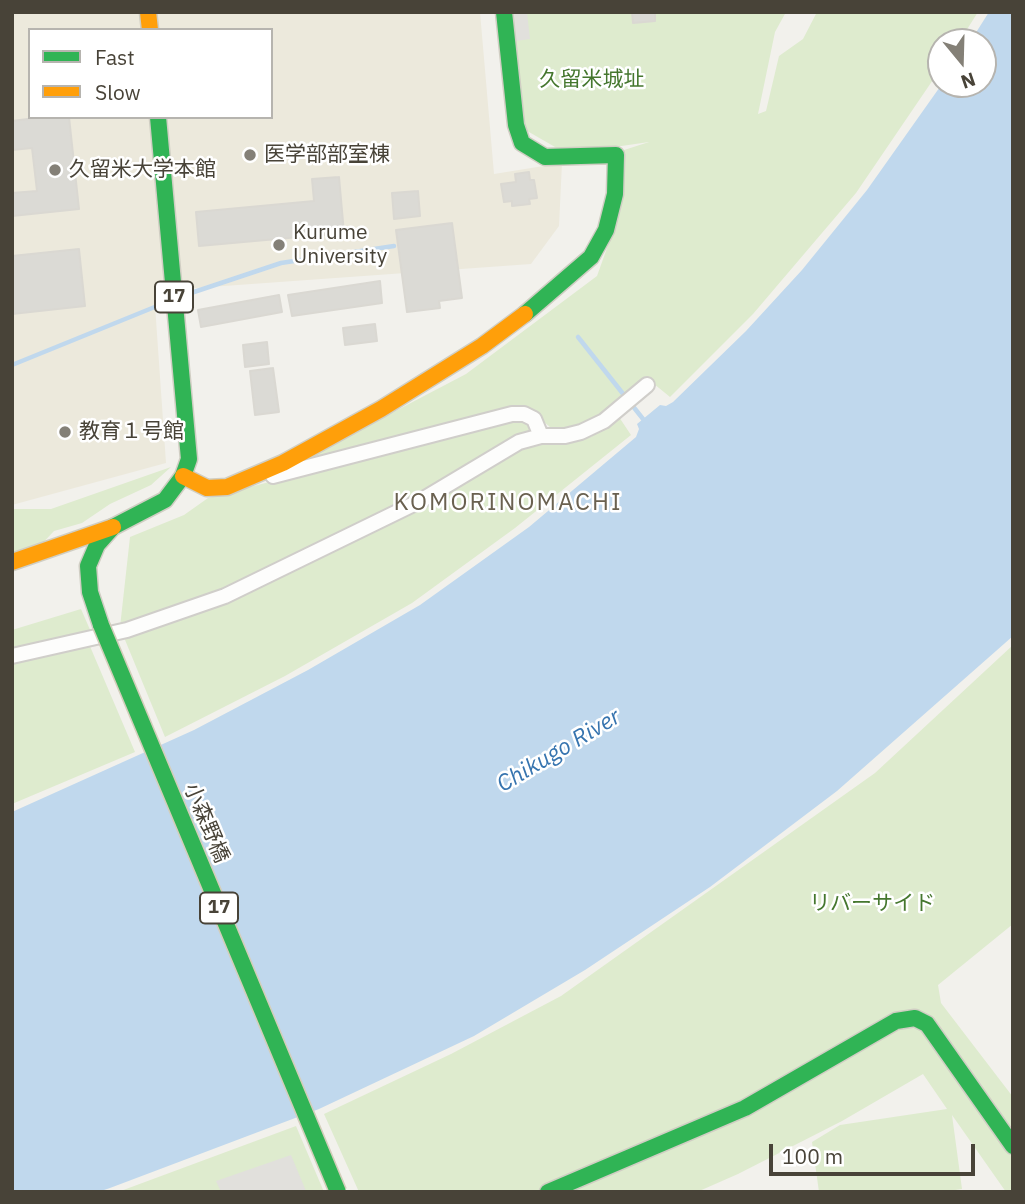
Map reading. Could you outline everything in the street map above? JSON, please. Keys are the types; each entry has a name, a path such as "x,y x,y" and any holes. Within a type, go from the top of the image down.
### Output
{"street":[{"path":"183,476 208,488 227,487 283,463 381,409 482,346 535,307 591,257 606,230 615,194 616,155 545,157 522,143 516,125 504,12"},
{"name":"17","path":"113,527 165,500 183,476 189,459 158,119"},
{"path":"12,656 127,630 225,596 422,500 519,442 541,436 565,436 604,421 647,385"},
{"path":"246,480 261,479 512,414 524,414 534,419 541,436"},
{"path":"12,562 113,527"},
{"name":"小森野橋","path":"113,527 97,545 88,565 90,592 101,625 338,1192"},
{"path":"548,1192 745,1108 895,1021 915,1018 927,1024 1013,1146"}],"shaded area":[{"name":"Kurume University","path":"12,12 480,12 494,174 562,163 559,226 531,264 154,291 166,463 12,505"},
{"path":"512,12 527,12 530,39 516,41"},
{"path":"291,1155 306,1191 221,1192 216,1181"}],"green space":[{"name":"久留米城址","path":"509,12 786,12 775,32 758,114 766,111 779,56 803,39 817,12 978,12 968,28 927,28 927,89 856,193 753,314 670,397 648,379 598,419 569,430 550,427 525,406 300,461 466,374 597,276 621,209 621,151 649,142 594,150 562,151 522,128"},
{"path":"619,417 631,435 515,528 412,603 285,676 165,737 123,635 228,598 526,446 559,444 591,437"},
{"path":"510,419 527,423 534,433 418,497 221,593 120,627 130,537 184,515 208,498"},
{"path":"171,467 151,485 110,504 82,523 54,531 39,547 12,554 12,509 51,509"},
{"path":"81,609 91,632 12,651 12,630"},
{"path":"89,644 135,752 12,804 12,661"},
{"name":"リバーサイド","path":"1013,645 1013,924 938,985 941,1003 1013,1097 1013,1192 1006,1192 952,1115 962,1189 942,1192 819,1192 812,1142 840,1125 947,1109 923,1074 842,1121 697,1192 359,1192 324,1114 451,1054 561,996 875,773"},
{"path":"296,1126 324,1192 118,1192"}],"water":[{"name":"Chikugo River","path":"989,12 1013,12 1013,636 837,791 710,887 585,970 474,1036 319,1109 110,1188 98,1192 12,1192 12,812 194,730 308,670 420,605 529,527 636,437 639,429 637,424 660,405 666,406 673,402 746,331 802,270 867,190 932,98 997,98 997,28 979,28"}],"building":[{"path":"632,12 655,12 655,21 633,23"},
{"name":"久留米大学本館","path":"69,119 79,209 12,216 12,193 37,191 32,148 12,150 12,121"},
{"path":"529,172 530,180 534,180 537,198 529,199 530,204 512,206 512,201 504,202 501,184 516,182 515,174"},
{"path":"339,177 344,233 199,246 196,212 314,201 312,179"},
{"path":"418,191 420,216 394,219 392,193"},
{"path":"452,223 462,298 439,301 440,308 407,312 396,230"},
{"path":"79,249 85,306 12,314 12,256"},
{"path":"380,281 382,303 292,316 288,295"},
{"path":"279,295 282,312 201,327 198,310"},
{"path":"375,324 377,341 345,345 343,328"},
{"path":"267,342 269,364 245,367 243,345"},
{"path":"273,368 279,412 255,415 250,371"}],"waterway":[{"path":"182,296 281,263 394,246"},
{"path":"12,365 167,302"},
{"path":"578,337 647,424"}],"traffic: fast":[{"path":"504,12 516,125 522,143 545,157 616,155 615,194 606,230 591,257 525,314"},
{"path":"101,625 90,592 88,566 97,545 113,527 165,500 183,476 189,459 158,119"},
{"path":"101,625 338,1192"},
{"path":"548,1192 745,1108 896,1021 915,1018 927,1024 1013,1146"}],"traffic: slow":[{"path":"148,12 150,28"},
{"path":"183,476 207,488 227,487 283,463 381,409 482,346 525,314"},
{"path":"12,562 113,527"}],"place":[{"name":"医学部部室棟","path":"250,155"},
{"name":"久留米大学本館","path":"55,170"},
{"name":"Kurume University","path":"279,245"},
{"name":"教育１号館","path":"65,432"}],"district":[{"name":"KOMORINOMACHI","path":"508,503"}]}
